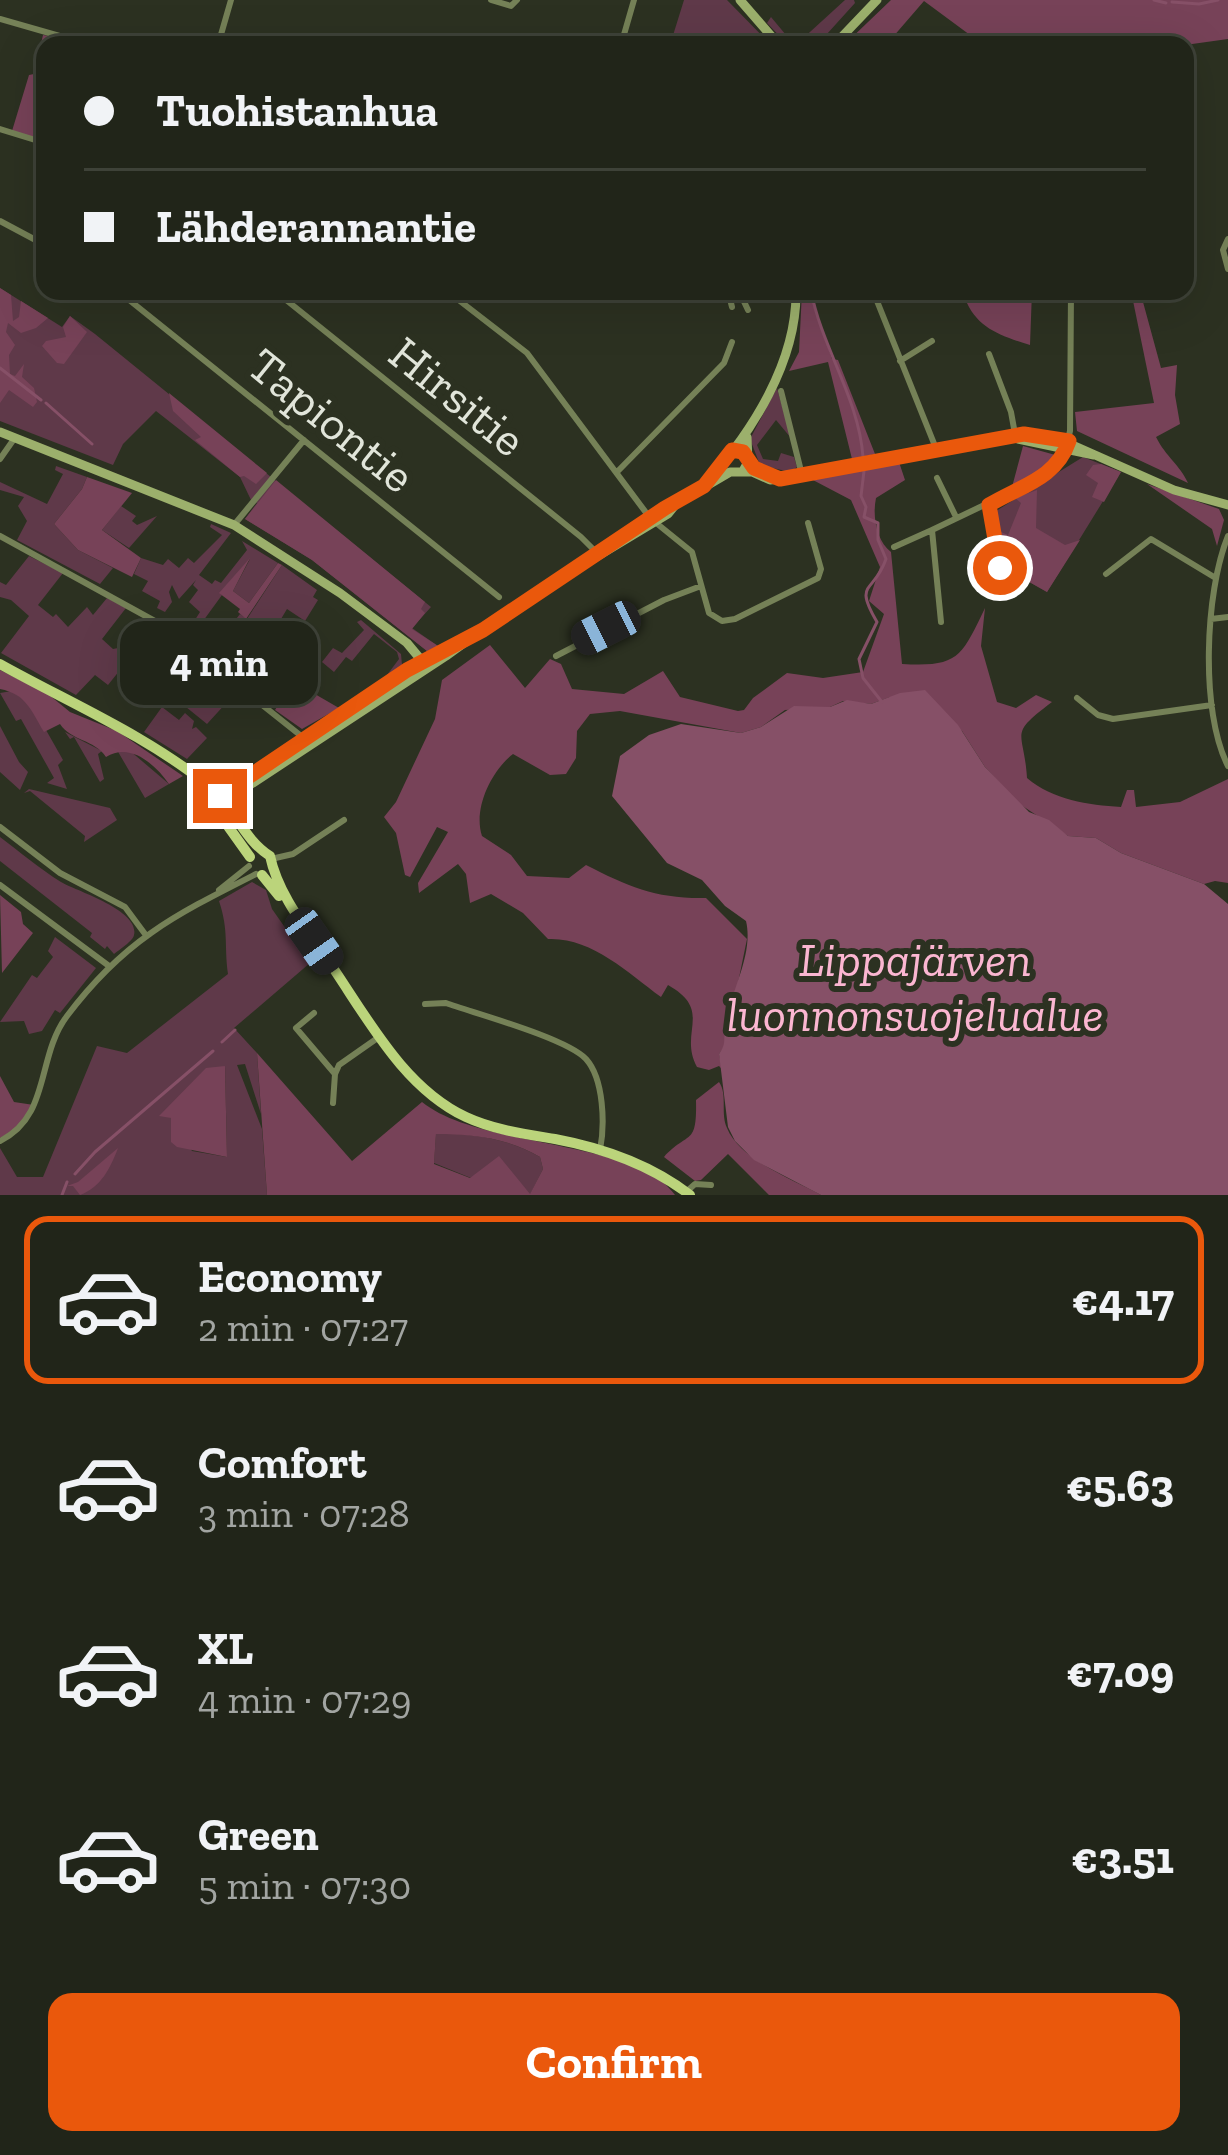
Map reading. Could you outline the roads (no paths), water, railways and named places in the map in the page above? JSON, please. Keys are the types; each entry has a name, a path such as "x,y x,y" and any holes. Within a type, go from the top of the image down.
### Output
{"main road":[{"path":"0,664 137,737 221,802 380,1037 412,1076 465,1117 600,1151 658,1174 687,1194"}],"street":[{"path":"221,36 231,0"},
{"path":"491,0 511,6 518,0"},
{"path":"624,36 634,0"},
{"path":"740,0 770,36"},
{"path":"843,36 877,0"},
{"path":"0,19 60,36"},
{"path":"0,129 36,140"},
{"path":"0,221 36,239"},
{"path":"1228,239 1223,250 1228,269"},
{"name":"Tapiontie","path":"133,300 499,598"},
{"name":"Hirsitie","path":"286,300 598,555"},
{"path":"459,300 527,353 653,520 695,556 709,613 728,621 813,581 821,569 808,523"},
{"path":"730,300 732,307"},
{"path":"743,300 748,310"},
{"path":"795,300 792,334 776,385 730,451 738,464 780,479 1015,438 1068,445 1192,496 1228,502"},
{"path":"876,300 937,451"},
{"path":"894,547 1045,476 1068,445 1071,300"},
{"path":"900,361 932,341"},
{"path":"617,472 724,363 732,342"},
{"path":"989,353 1011,412 1015,438"},
{"path":"782,391 802,476"},
{"path":"221,802 738,464 747,431"},
{"path":"0,432 234,524 399,638 421,667"},
{"path":"0,459 14,439"},
{"path":"234,524 304,440"},
{"path":"937,478 956,517"},
{"path":"989,505 1002,576"},
{"path":"932,530 941,622"},
{"path":"0,536 162,625 309,741"},
{"path":"1228,536 1214,577 1210,619 1215,735 1228,766"},
{"path":"1106,574 1151,538 1214,577"},
{"path":"556,656 701,586"},
{"path":"1210,619 1228,617"},
{"path":"1077,698 1098,715 1113,719 1212,704"},
{"path":"0,1141 28,1119 36,1106 55,1035 109,966 145,934 260,864 292,854 344,820"},
{"path":"0,827 60,873 125,908 145,934"},
{"path":"0,885 109,966"},
{"path":"425,1004 446,1004 580,1054 595,1076 604,1122 600,1151"},
{"path":"314,1013 296,1028 334,1074"},
{"path":"333,1103 334,1074 340,1065 380,1037"},
{"path":"687,1194 694,1184 711,1185"}],"waterway":[{"path":"1154,0 1166,3"},
{"path":"1172,2 1218,0"},
{"path":"814,300 855,415 863,457"},
{"path":"0,368 41,400"},
{"path":"46,403 92,444"},
{"path":"864,471 864,517 878,523 878,540 886,559 866,593 877,622 859,659 863,678 882,702"},
{"path":"222,1042 235,1030"},
{"path":"75,1174 213,1051"},
{"path":"62,1195 67,1182"}],"park label":[{"name":"Lippajärven luonnonsuojelualue","path":"915,986"}]}
